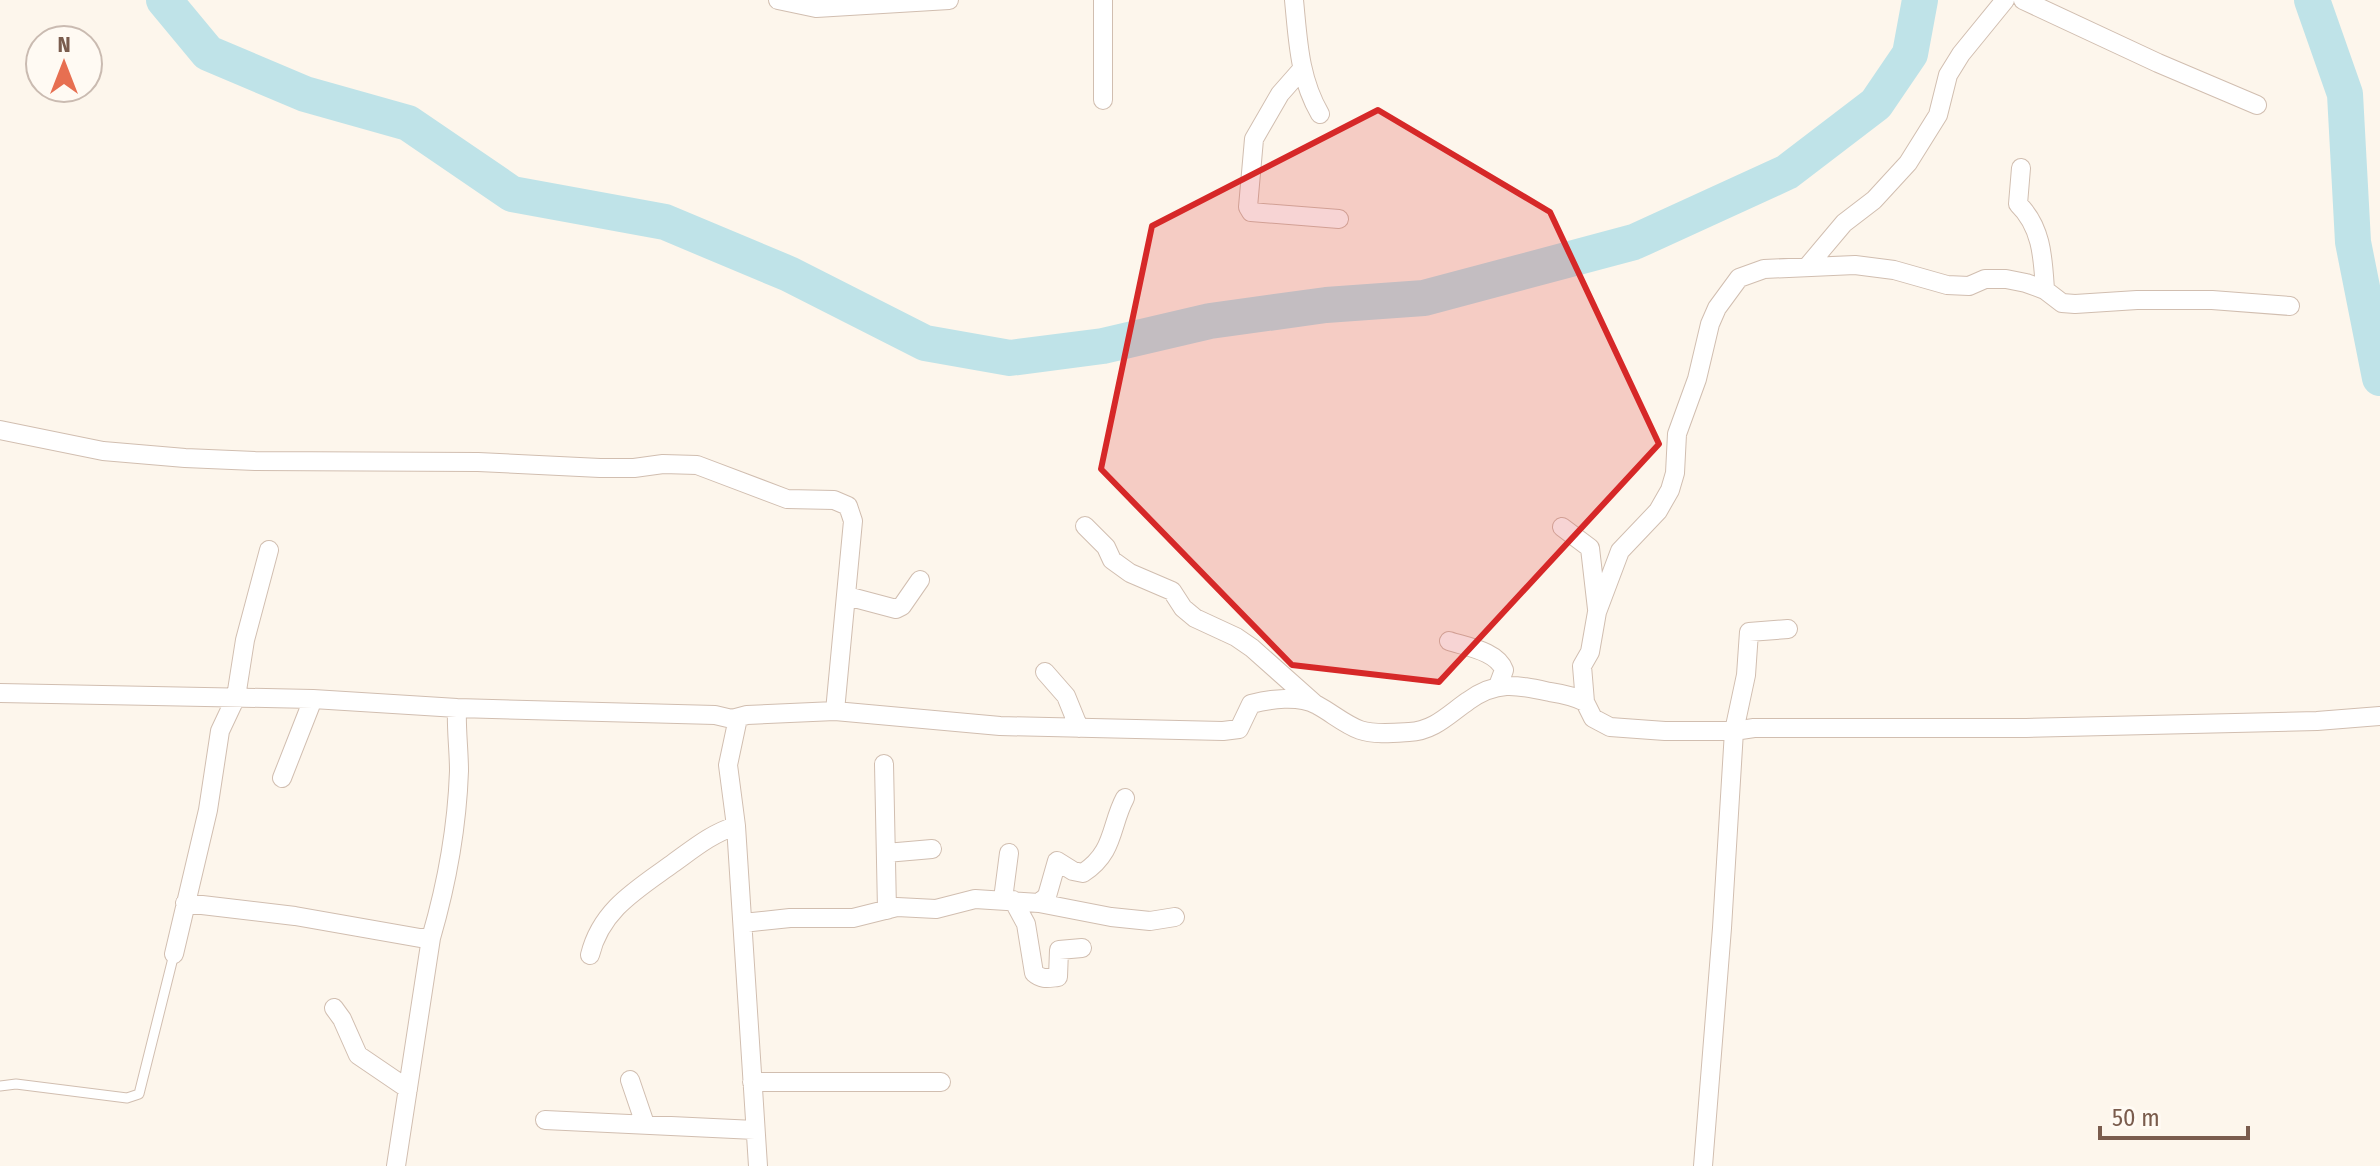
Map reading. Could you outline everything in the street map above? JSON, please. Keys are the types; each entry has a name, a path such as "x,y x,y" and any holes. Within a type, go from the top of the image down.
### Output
{"street":[{"path":"778,0 816,8 949,0"},
{"path":"1103,0 1103,100"},
{"path":"1294,0 1306,88 1320,114"},
{"path":"1807,267 1844,223 1874,200 1908,163 1938,115 1948,75 2005,0"},
{"path":"2023,0 2257,105"},
{"path":"1302,69 1280,94 1254,139 1248,207 1251,212 1339,219"},
{"path":"2021,168 2018,204 2028,213 2039,239 2045,290"},
{"path":"2290,306 2212,300 2062,303 2045,290 2006,279 1985,279 1969,286 1947,285 1894,270 1855,265 1764,269 1739,278 1717,308 1697,379 1677,434 1675,473 1670,490 1658,511 1620,551 1597,612 1590,652 1582,666 1585,702 1593,718 1610,727 1665,731 2026,728 2380,716"},
{"path":"0,430 103,451 185,458 478,462 623,468 697,465 787,499 834,500 848,506 853,521 835,711"},
{"path":"1085,526 1106,547 1112,560 1130,573 1172,591 1183,608 1195,618 1236,637 1315,704 1362,731 1414,732 1445,721 1467,701 1498,686 1527,686 1575,696 1585,702"},
{"path":"1562,527 1590,548 1597,612"},
{"path":"174,954 208,810 220,731 236,697 245,640 269,550"},
{"path":"847,596 896,609 902,606 920,580"},
{"path":"1703,1166 1724,912 1734,731 1746,675 1749,632 1788,629"},
{"path":"1449,641 1493,656 1501,663 1504,670 1498,686"},
{"path":"1045,672 1066,696 1079,728"},
{"path":"0,693 313,699 457,708 715,715 732,719 835,711 1000,726 1223,731 1239,729 1251,704 1264,700 1302,700 1315,704"},
{"path":"282,778 313,699"},
{"path":"396,1166 431,938 444,895 454,835 459,767 457,708"},
{"path":"738,718 728,765 736,826 758,1166"},
{"path":"884,764 887,910"},
{"path":"1039,903 1047,896 1057,861 1083,873 1101,855 1113,838 1116,814 1125,798"},
{"path":"590,955 600,927 626,896 710,837 736,826"},
{"path":"886,853 932,849"},
{"path":"1009,853 1008,900 1026,924 1034,973 1044,979 1058,977 1059,950 1082,948"},
{"path":"743,923 790,918 853,918 897,907 936,909 975,899 1039,903 1150,921 1175,917"},
{"path":"185,903 295,916 431,938"},
{"path":"334,1008 358,1055 408,1089"},
{"path":"630,1080 645,1124"},
{"path":"752,1082 941,1082"},
{"path":"545,1120 755,1130"}],"lane":[{"path":"0,1086 16,1084 127,1098 139,1094 174,954"}],"highlighted area":[{"path":"1378,110 1550,212 1659,444 1439,682 1292,665 1101,469 1152,226"}],"waterway":[{"path":"164,0 208,53 305,94 408,123 512,194 665,222 789,274 925,343 1010,358 1103,346 1210,321 1326,305 1424,298 1634,242 1787,172 1876,104 1910,54 1920,0"},
{"path":"2312,0 2345,94 2353,242 2380,378"}]}
